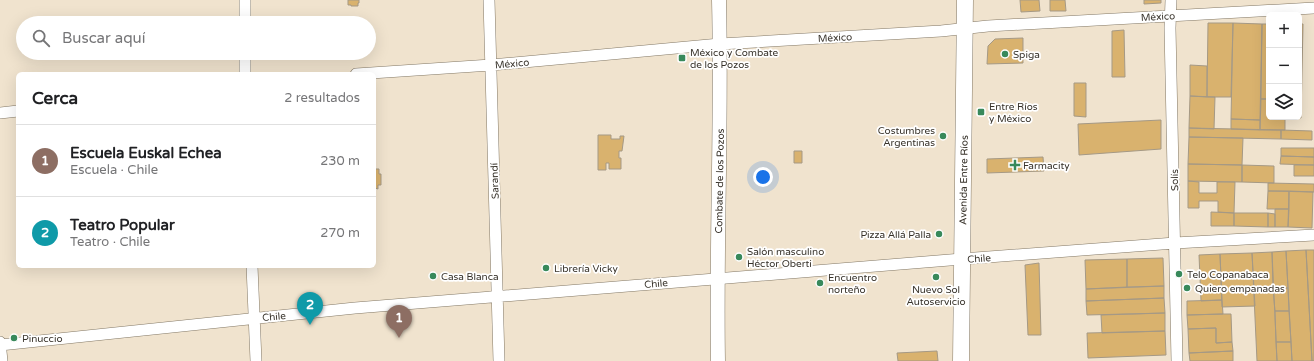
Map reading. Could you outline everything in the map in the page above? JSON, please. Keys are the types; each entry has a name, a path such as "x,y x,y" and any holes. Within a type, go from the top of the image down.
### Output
{"main road":[{"name":"Avenida Entre Ríos","path":"961,361 965,0"}],"street":[{"path":"245,0 245,16"},
{"name":"Sarandí","path":"489,0 499,361"},
{"name":"Combate de los Pozos","path":"718,361 717,278 720,147 719,0"},
{"name":"Solís","path":"1171,0 1177,361"},
{"name":"México","path":"376,73 491,65 720,44 934,32 988,26 1314,8"},
{"path":"245,60 245,72"},
{"path":"0,114 16,111"},
{"name":"Chile","path":"0,344 254,318 497,296 1176,243 1314,235"},
{"path":"252,268 256,361"},
{"path":"0,344 2,361"}],"building":[{"path":"348,0 359,0 358,6 348,5"},
{"path":"1020,0 1039,0 1040,11 1021,12"},
{"path":"1050,0 1065,0 1066,11 1050,11"},
{"path":"1144,0 1161,0 1161,3 1144,4"},
{"path":"1208,23 1233,23 1231,97 1207,97"},
{"path":"1233,23 1262,24 1260,120 1231,119"},
{"path":"1262,24 1266,24 1266,99 1261,99"},
{"path":"1302,24 1303,24 1302,71"},
{"path":"1124,30 1125,77 1112,77 1112,31"},
{"name":"Spiga","path":"1023,38 1023,63 987,64 988,46 995,39"},
{"path":"1190,65 1207,66 1207,97 1190,96"},
{"path":"1074,83 1086,83 1086,117 1074,116"},
{"path":"1190,96 1215,97 1214,129 1189,128"},
{"path":"1261,99 1266,99 1266,120 1285,120 1285,130 1260,130"},
{"path":"1231,119 1260,120 1260,130 1231,129"},
{"path":"1161,120 1161,149 1079,155 1078,124"},
{"path":"1189,128 1281,130 1281,139 1189,137"},
{"path":"1281,130 1312,131 1312,140 1281,139"},
{"path":"598,135 611,135 611,139 620,139 620,136 624,136 622,151 619,151 619,158 621,158 621,169 609,169 609,163 606,163 606,170 598,170"},
{"path":"1189,137 1243,138 1242,165 1188,164"},
{"path":"1281,148 1314,148 1314,157 1281,156"},
{"path":"794,151 802,151 802,163 794,163"},
{"path":"1281,156 1314,157 1314,165 1280,164"},
{"name":"Farmacity","path":"1043,157 1044,171 987,173 987,159"},
{"path":"1188,164 1242,165 1242,182 1188,181"},
{"path":"1242,165 1274,166 1274,183 1242,182"},
{"path":"1294,165 1314,165 1314,176 1294,176"},
{"path":"376,169 379,169 379,174 381,174 381,185 378,185 378,189 376,188"},
{"path":"1188,181 1199,182 1199,193 1217,193 1217,182 1235,182 1234,213 1218,212 1218,201 1199,201 1199,208 1188,208"},
{"path":"1268,183 1314,184 1314,192 1268,191"},
{"path":"1268,191 1289,191 1289,209 1267,209"},
{"path":"1289,191 1313,192 1312,228 1288,227"},
{"path":"1275,209 1289,209 1288,227 1275,227"},
{"path":"1211,212 1234,213 1234,226 1211,226"},
{"path":"1234,213 1268,213 1268,227 1234,226"},
{"path":"1268,213 1275,214 1275,227 1268,227"},
{"path":"1306,250 1312,361 1292,361 1286,251"},
{"path":"1306,250 1314,250 1314,361 1312,361"},
{"path":"1286,251 1288,288 1273,289 1272,252"},
{"path":"1272,252 1277,361 1257,361 1252,253"},
{"path":"1252,253 1255,306 1222,307 1220,254"},
{"path":"1220,254 1222,300 1201,301 1199,255"},
{"path":"1163,258 1164,286 1127,287 1127,259"},
{"path":"1127,259 1127,287 1086,289 1085,260"},
{"path":"1039,263 1041,335 1028,335 1025,265"},
{"path":"1164,286 1164,298 1086,301 1086,289"},
{"path":"1288,288 1289,311 1275,311 1273,289"},
{"path":"1164,298 1165,313 1087,315 1086,301"},
{"path":"1222,300 1223,314 1187,315 1187,301"},
{"path":"1275,311 1289,311 1291,342 1276,342"},
{"path":"1165,313 1165,331 1102,333 1101,315"},
{"path":"1231,314 1232,342 1216,343 1216,328 1188,329 1187,315"},
{"path":"1216,328 1216,343 1232,342 1233,351 1189,353 1188,329"},
{"path":"1165,331 1166,355 1088,358 1087,333"},
{"path":"1276,342 1291,342 1292,361 1277,361"},
{"path":"937,351 938,361 898,361 897,353"},
{"path":"1233,351 1233,361 1190,361 1189,353"}],"place":[{"name":"Spiga","path":"1005,54"},
{"name":"México y Combate de los Pozos","path":"682,58"},
{"name":"Entre Ríos y México","path":"981,112"},
{"name":"Costumbres Argentinas","path":"943,136"},
{"name":"Farmacity","path":"1015,165"},
{"name":"Pizza Allá Palla","path":"939,234"},
{"name":"Salón masculino Héctor Oberti","path":"739,257"},
{"name":"Librería Vicky","path":"546,268"},
{"name":"Telo Copanabaca","path":"1179,274"},
{"name":"Casa Blanca","path":"433,276"},
{"name":"Nuevo Sol Autoservicio","path":"936,277"},
{"name":"Encuentro norteño","path":"820,283"},
{"name":"Quiero empanadas","path":"1187,288"},
{"name":"Teatro Popular","path":"310,325"},
{"name":"Pinuccio","path":"14,338"},
{"name":"Escuela Euskal Echea","path":"399,338"}]}
